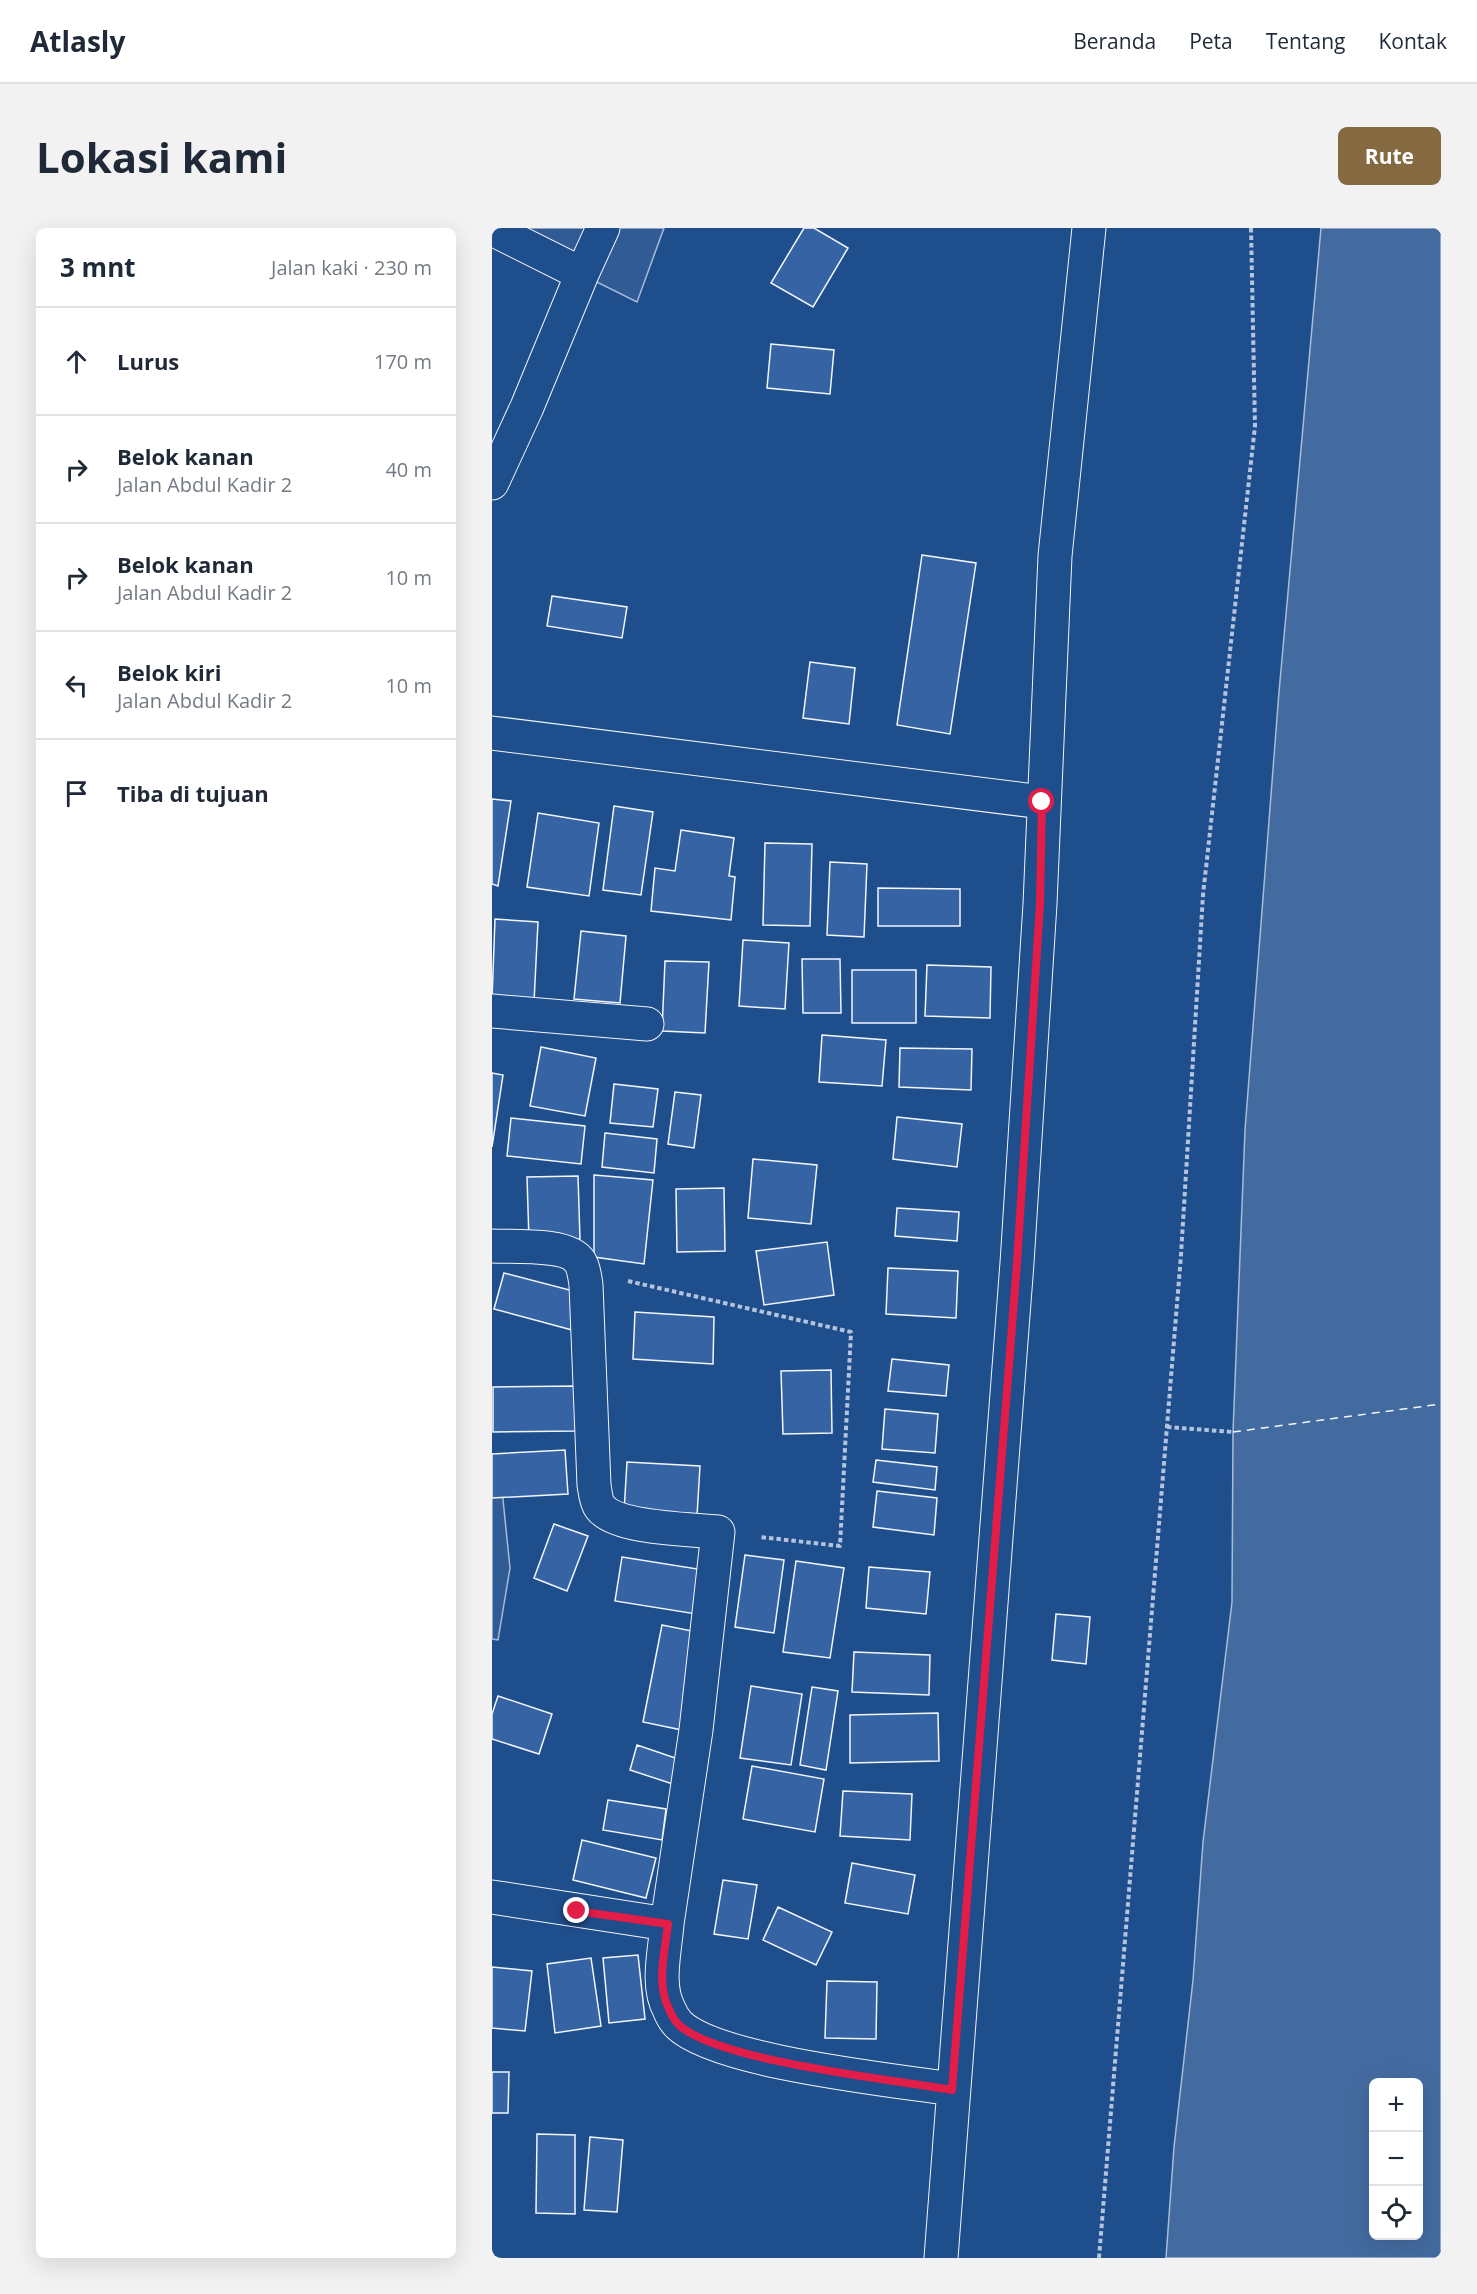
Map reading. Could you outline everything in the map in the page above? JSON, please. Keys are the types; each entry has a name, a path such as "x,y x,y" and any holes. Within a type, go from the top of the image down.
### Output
{"street":[{"path":"492,483 603,228"},
{"path":"941,2258 952,2090 1017,1263 1040,904 1042,802 1054,556 1089,228"},
{"path":"492,229 582,274"},
{"path":"492,733 1042,802"},
{"path":"492,1011 647,1024"},
{"path":"492,1246 557,1249 572,1254 580,1261 583,1271 594,1485 599,1506 612,1518 636,1523 718,1532 696,1730 668,1924 662,1988 668,2009 679,2025 710,2041 762,2058 952,2090"},
{"path":"492,1897 668,1924"}],"path":[{"path":"1099,2258 1167,1426 1203,895 1255,426 1251,228"},
{"path":"583,1271 850,1332 840,1546 718,1532"},
{"path":"1167,1426 1233,1432"}],"shaded area":[{"path":"492,228 664,228 637,302"},
{"path":"1321,228 1441,228 1441,2258 1166,2258 1174,2147 1193,1980 1203,1842 1232,1602 1233,1432 1245,1130 1279,692"},
{"path":"501,1480 510,1568 498,1640 492,1639 492,1481"}],"building":[{"path":"804,228 814,228 848,248 813,307 771,283"},
{"path":"771,344 834,350 830,394 767,388"},
{"path":"922,555 976,563 950,734 897,725"},
{"path":"552,596 627,607 622,638 547,626"},
{"path":"810,662 855,668 849,724 803,718"},
{"path":"492,799 511,801 498,886 492,884"},
{"path":"614,806 653,812 641,895 603,890"},
{"path":"538,813 599,823 589,896 527,887"},
{"path":"681,830 734,838 729,876 735,877 731,920 651,911 655,868 675,871"},
{"path":"765,843 812,844 810,926 763,925"},
{"path":"830,862 867,864 864,937 827,935"},
{"path":"878,888 960,889 960,926 878,926"},
{"path":"495,919 538,922 534,1002 492,999"},
{"path":"581,931 626,936 620,1003 574,999"},
{"path":"743,940 789,943 785,1009 739,1006"},
{"path":"802,959 840,959 841,1013 803,1013"},
{"path":"665,961 709,962 705,1033 662,1031"},
{"path":"927,965 991,967 990,1018 925,1016"},
{"path":"852,970 916,970 916,1023 852,1023"},
{"path":"822,1035 886,1040 882,1086 819,1082"},
{"path":"541,1047 596,1058 585,1116 530,1106"},
{"path":"900,1048 972,1049 971,1090 899,1087"},
{"path":"492,1073 503,1075 492,1147"},
{"path":"614,1084 658,1089 653,1127 610,1123"},
{"path":"675,1092 701,1095 694,1148 668,1144"},
{"path":"897,1117 962,1124 957,1167 893,1159"},
{"path":"511,1118 585,1126 581,1164 507,1156"},
{"path":"605,1133 657,1139 654,1173 602,1167"},
{"path":"753,1159 817,1165 811,1224 748,1218"},
{"path":"594,1175 653,1180 644,1264 594,1257"},
{"path":"578,1176 580,1239 529,1240 527,1177"},
{"path":"724,1188 725,1251 677,1252 676,1189"},
{"path":"897,1208 959,1212 957,1241 895,1236"},
{"path":"827,1242 834,1295 764,1305 756,1251"},
{"path":"888,1268 958,1271 956,1318 886,1314"},
{"path":"504,1273 581,1293 572,1330 494,1309"},
{"path":"635,1312 714,1317 713,1364 633,1359"},
{"path":"892,1359 949,1365 946,1396 888,1391"},
{"path":"831,1370 832,1433 783,1434 781,1371"},
{"path":"575,1386 576,1431 493,1432 493,1387"},
{"path":"885,1409 938,1414 935,1453 882,1449"},
{"path":"565,1450 568,1494 492,1498 492,1454"},
{"path":"876,1460 937,1467 935,1490 873,1482"},
{"path":"627,1462 700,1466 697,1516 624,1512"},
{"path":"877,1491 937,1498 934,1535 873,1527"},
{"path":"554,1524 588,1536 567,1591 534,1578"},
{"path":"745,1555 784,1560 774,1633 735,1627"},
{"path":"622,1557 704,1570 696,1614 615,1601"},
{"path":"796,1561 844,1568 830,1658 783,1652"},
{"path":"869,1567 930,1572 926,1614 866,1608"},
{"path":"1056,1614 1090,1617 1086,1664 1052,1660"},
{"path":"662,1625 702,1633 682,1730 643,1722"},
{"path":"854,1652 930,1655 929,1695 852,1692"},
{"path":"751,1686 802,1694 791,1765 740,1758"},
{"path":"812,1687 838,1691 826,1770 800,1765"},
{"path":"498,1696 552,1714 539,1754 492,1739 492,1714"},
{"path":"938,1713 939,1761 850,1763 850,1715"},
{"path":"637,1745 687,1762 679,1786 630,1770"},
{"path":"752,1766 824,1779 815,1832 743,1819"},
{"path":"843,1791 912,1794 910,1840 840,1836"},
{"path":"608,1800 666,1809 662,1840 603,1830"},
{"path":"582,1840 656,1858 646,1898 573,1880"},
{"path":"852,1863 915,1875 908,1914 845,1903"},
{"path":"723,1880 757,1885 748,1939 714,1934"},
{"path":"778,1907 832,1932 816,1965 763,1940"},
{"path":"638,1955 645,2019 609,2023 603,1958"},
{"path":"591,1958 601,2026 555,2033 547,1964"},
{"path":"492,1967 532,1971 525,2031 492,2028"},
{"path":"827,1981 877,1982 876,2039 825,2038"},
{"path":"492,2072 509,2072 508,2113 492,2113"},
{"path":"537,2134 575,2135 575,2214 536,2213"},
{"path":"590,2137 623,2140 617,2212 584,2210"}],"ferry route":[{"path":"1233,1432 1441,1404"}],"route":[{"path":"577,1911 668,1924 662,1988 668,2009 679,2025 710,2041 762,2058 952,2090 1017,1263 1040,904 1042,802"}]}
